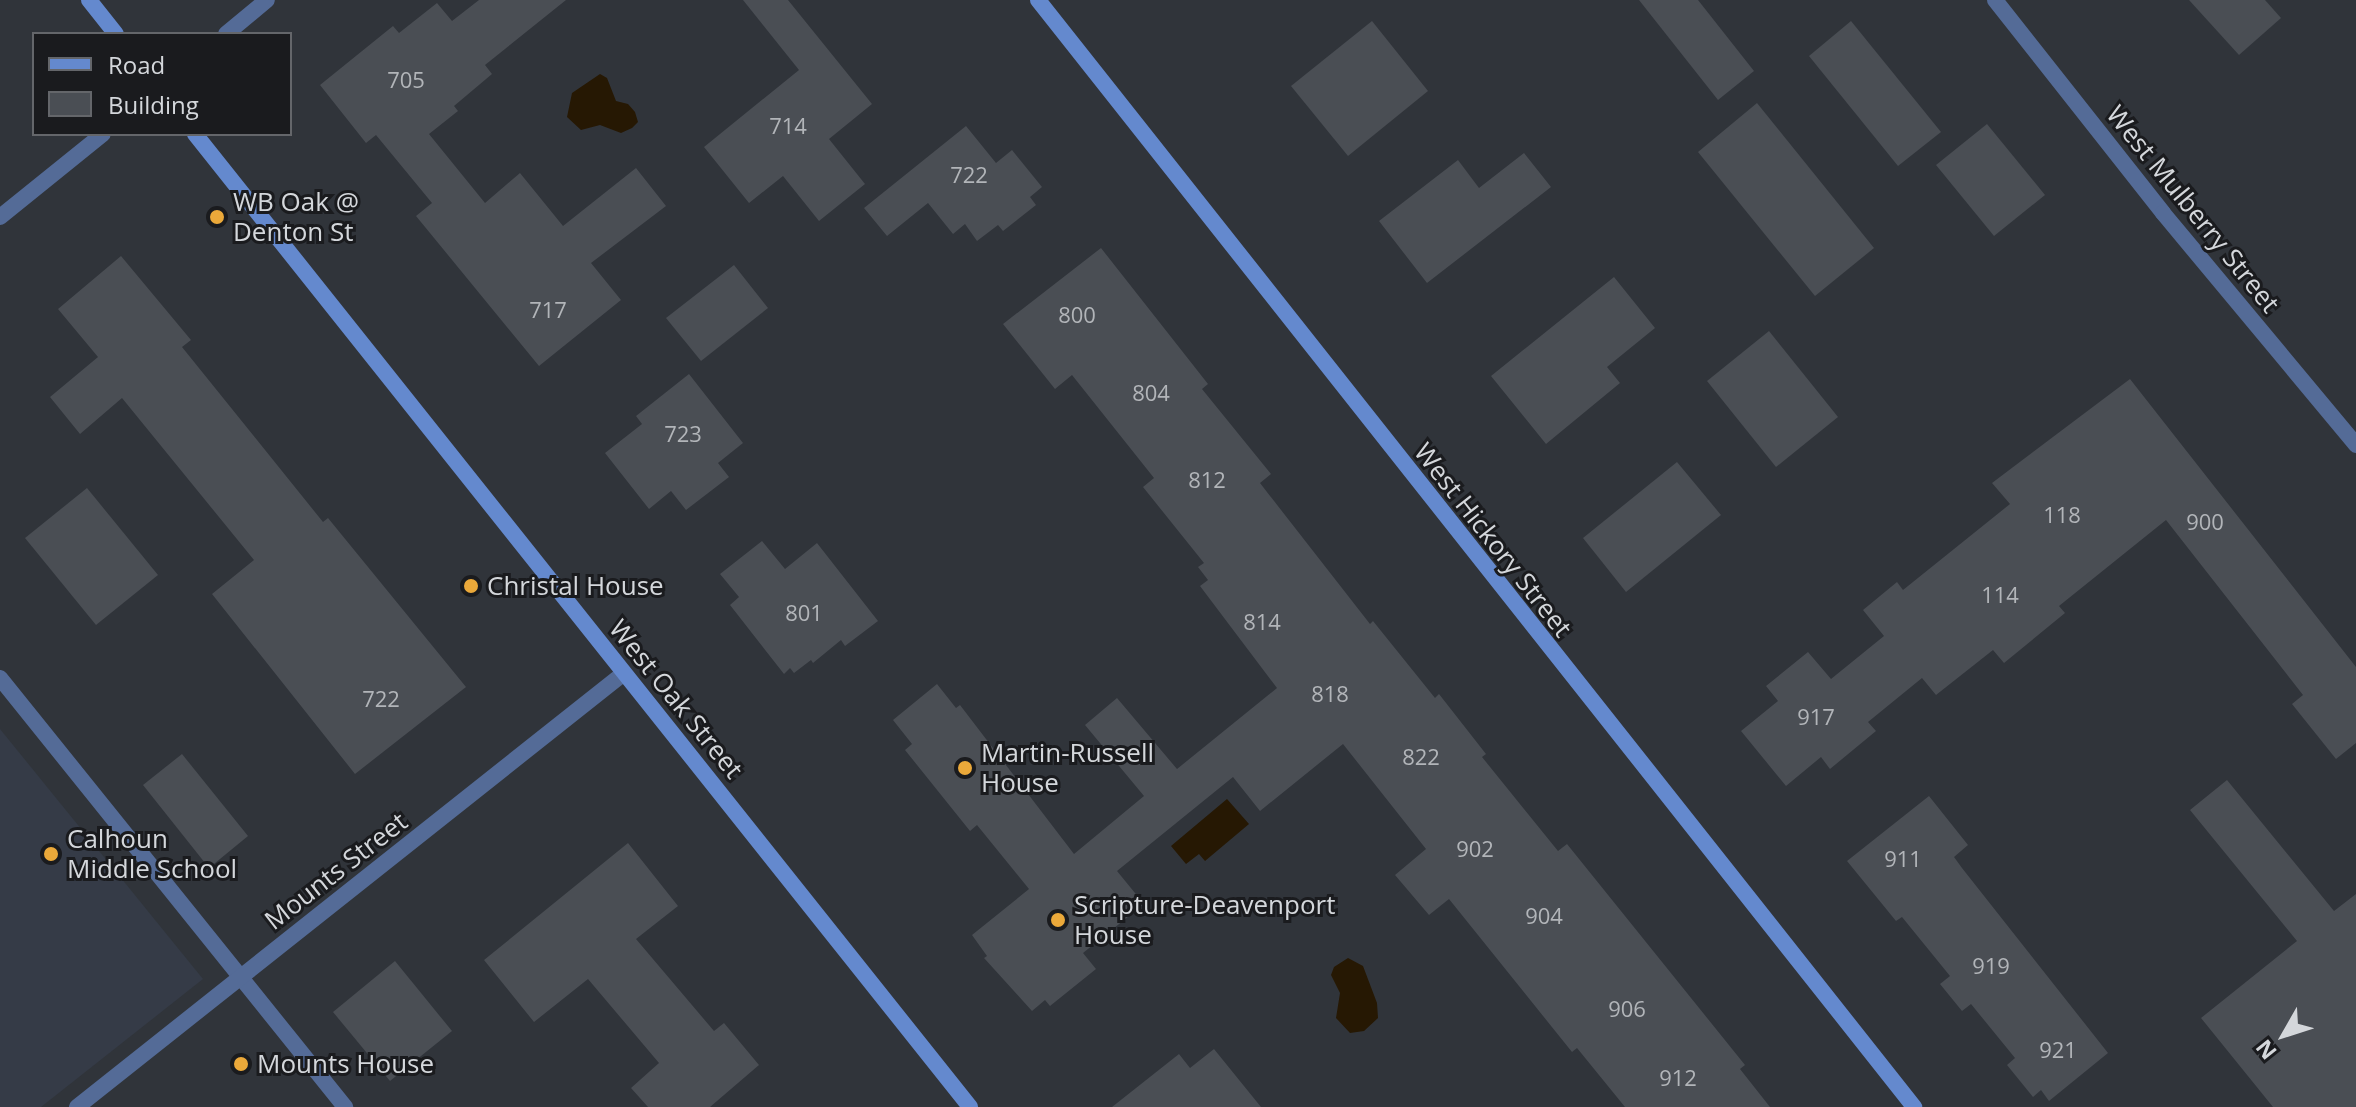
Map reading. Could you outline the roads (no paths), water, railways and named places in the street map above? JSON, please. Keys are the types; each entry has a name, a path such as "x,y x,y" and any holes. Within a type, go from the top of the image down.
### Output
{"main road":[{"path":"89,0 114,32"},
{"name":"West Hickory Street","path":"1038,0 1914,1107"},
{"name":"West Oak Street","path":"197,136 970,1107"}],"street":[{"path":"228,32 267,0"},
{"name":"West Mulberry Street","path":"1995,0 2163,213 2356,445"},
{"path":"0,217 101,136"},
{"name":"Mounts Street","path":"77,1107 624,673"},
{"path":"0,678 345,1107"}],"place":[{"name":"WB Oak @ Denton St","path":"217,217"},
{"name":"Christal House","path":"471,586"},
{"name":"Martin-Russell House","path":"965,768"},
{"name":"Calhoun Middle School","path":"51,854"},
{"name":"Scripture-Deavenport House","path":"1058,920"},
{"name":"Mounts House","path":"241,1064"}]}
